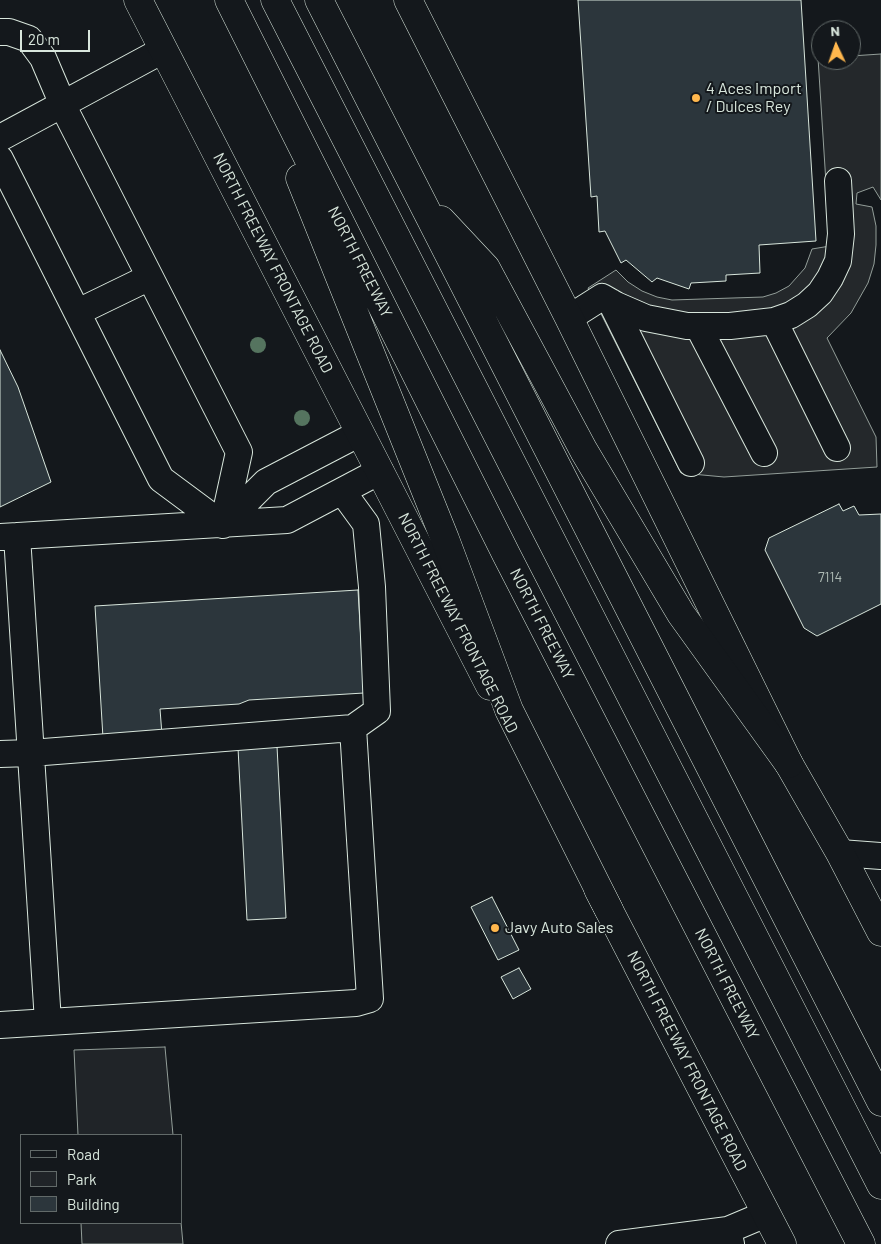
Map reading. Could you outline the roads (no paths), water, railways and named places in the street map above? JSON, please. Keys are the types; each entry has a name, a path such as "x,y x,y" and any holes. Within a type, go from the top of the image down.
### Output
{"main road":[{"name":"NORTH FREEWAY FRONTAGE ROAD","path":"138,0 509,724 609,910 782,1244"},
{"path":"228,0 445,539 509,710 609,910"},
{"name":"NORTH FREEWAY","path":"228,0 515,572 861,1244"},
{"path":"275,0 881,1185"},
{"path":"319,0 881,1102"},
{"path":"408,0 569,318 790,764 840,852 881,932"},
{"path":"421,198 486,268 584,451 681,614 790,764"}],"lane":[{"path":"0,32 8,32 29,39 42,58 62,105 239,452 223,524"},
{"path":"0,138 163,50"},
{"path":"0,159 161,479 223,524"},
{"path":"569,318 602,297 646,318 678,325 730,326 774,321 791,315 820,293 830,278 840,253 841,234 838,181"},
{"path":"78,312 150,277"},
{"path":"612,302 691,463"},
{"path":"774,321 837,448"},
{"path":"698,326 764,453"},
{"path":"223,524 266,482 360,433"},
{"path":"48,1022 31,753 9,536 287,520 380,471"},
{"path":"0,754 353,728 377,711 372,587 366,524 342,491"},
{"path":"0,1025 356,1003 370,999 353,728"},
{"path":"840,852 881,856"},
{"path":"619,1244 729,1237 766,1214"}],"place":[{"name":"4 Aces Import / Dulces Rey","path":"696,98"},
{"name":"Javy Auto Sales","path":"495,928"}]}
